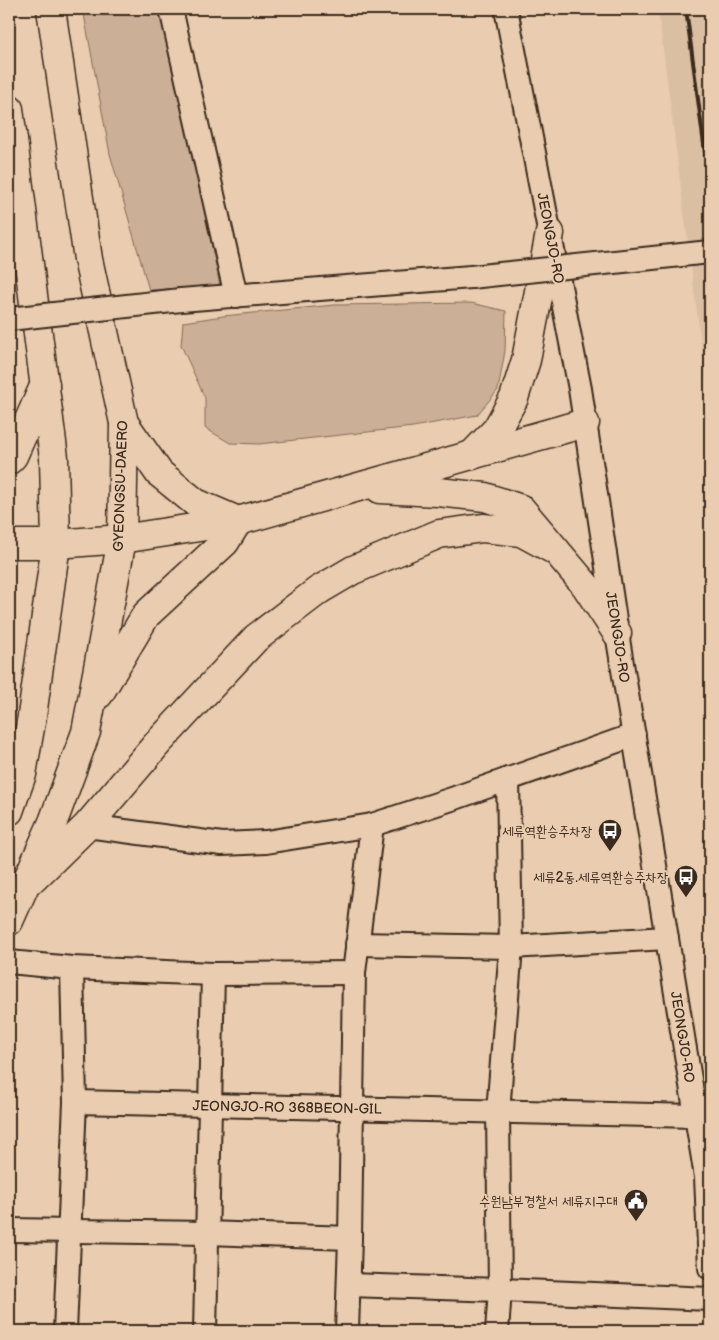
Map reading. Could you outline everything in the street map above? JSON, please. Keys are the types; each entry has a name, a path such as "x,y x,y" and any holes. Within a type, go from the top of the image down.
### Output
{"main road":[{"name":"GYEONGSU-DAERO","path":"9,922 53,822 86,732 122,539 124,423 88,259 51,9"},
{"path":"9,109 54,458 56,544 29,736 22,774 9,811"},
{"path":"472,456 497,429 514,398 526,360 550,233"},
{"path":"9,460 14,456 45,384"},
{"path":"124,423 159,473 196,503 238,521"},
{"path":"9,544 56,544 122,539 238,521 585,423"},
{"path":"361,487 485,497 521,509 586,586 617,633"},
{"path":"91,708 146,615 225,542 238,521"},
{"path":"23,890 87,826 157,744 256,638 319,590 353,570 438,534 483,528 521,532 556,551"}],"street":[{"path":"171,9 236,296"},
{"name":"JEONGJO-RO","path":"506,9 577,370 617,633 706,1177 710,1268"},
{"path":"9,319 181,300 471,277 710,252"},
{"path":"87,826 222,844 266,842 372,824 455,798 634,735"},
{"path":"497,1331 500,1290 498,1112 511,947 508,779"},
{"path":"347,1331 354,973 372,824"},
{"path":"357,944 511,947 667,938"},
{"path":"9,962 72,968 213,974 354,973"},
{"path":"65,1331 75,1102 72,968"},
{"path":"206,1331 213,974"},
{"name":"JEONGJO-RO 368BEON-GIL","path":"75,1102 696,1116"},
{"path":"9,1230 208,1233 350,1238"},
{"path":"348,1285 710,1299"}],"shaded area":[{"path":"83,9 160,9 175,65 220,286 149,290 110,154"},
{"path":"658,9 710,9 710,414"},
{"path":"471,303 506,311 505,351 498,390 477,415 413,427 259,444 230,443 205,428 205,398 181,345 183,322 334,305"}],"railway":[{"path":"686,9 710,190"},
{"path":"707,9 710,32"}],"place":[{"name":"세류역환승주차장","path":"610,852"},
{"name":"세류2동.세류역환승주차장","path":"686,898"},
{"name":"수원남부경찰서 세류지구대","path":"636,1222"}]}
